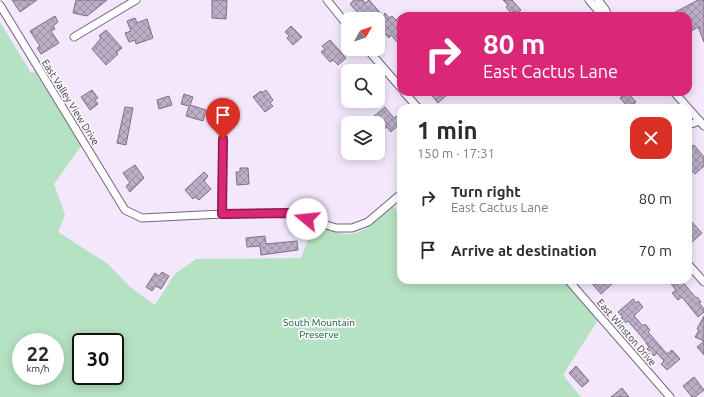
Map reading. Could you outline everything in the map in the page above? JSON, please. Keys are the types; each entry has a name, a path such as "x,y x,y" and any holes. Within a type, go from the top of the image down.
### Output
{"street":[{"path":"74,37 136,0"},
{"path":"327,0 341,17"},
{"path":"589,0 599,12"},
{"path":"598,0 605,8 606,12"},
{"name":"East Valley View Drive","path":"0,5 125,210 142,218 222,214"},
{"path":"373,56 397,83"},
{"path":"408,96 414,104"},
{"path":"678,96 684,104"},
{"path":"692,113 702,124"},
{"path":"692,125 702,124"},
{"path":"223,139 222,214 289,213 336,228 352,228 368,222 397,197"},
{"path":"692,268 704,282"},
{"name":"East Winston Drive","path":"571,284 670,397"}],"green space":[{"name":"South Mountain Preserve","path":"0,22 31,73 35,72 82,145 54,184 65,215 58,232 108,264 130,287 155,305 175,274 196,259 301,258 314,224 340,233 351,234 371,225 393,206 397,210 397,284 566,284 598,320 563,375 581,397 0,397"}],"building":[{"path":"12,0 37,0 20,12"},
{"path":"76,0 107,0 87,16 73,13"},
{"path":"212,0 227,0 226,19 212,18"},
{"path":"354,0 363,0 365,3 369,0 380,12 378,11 357,12 350,4"},
{"path":"503,0 512,0 521,10 519,12 510,12 506,7 508,5"},
{"path":"698,0 704,0 704,42 698,27 692,31 692,12 676,12"},
{"path":"385,13 389,18 392,16 396,20 397,19 397,42 391,35 389,38 385,34"},
{"path":"55,16 58,22 53,26 55,29 51,31 59,43 41,54 37,48 40,46 30,31"},
{"path":"135,18 137,23 147,19 153,38 136,44 135,40 129,42 125,33 131,31 127,21"},
{"path":"291,26 302,37 293,45 287,38 289,36 285,32"},
{"path":"106,30 122,48 106,65 92,49 101,38 99,36"},
{"path":"330,40 341,52 341,56 346,58 338,65 333,60 330,62 321,52 325,49 322,46"},
{"path":"92,90 98,98 95,100 98,104 90,110 81,97"},
{"path":"266,90 273,100 270,103 273,106 265,112 253,97 261,91 262,93"},
{"path":"184,94 193,97 190,105 206,110 203,121 186,116 189,106 181,104"},
{"path":"169,96 172,105 159,109 157,100"},
{"path":"432,96 446,96 438,103"},
{"path":"622,96 631,96 636,102 634,104 625,104 620,98"},
{"path":"125,107 133,108 126,145 117,143"},
{"path":"385,107 394,118 397,116 397,127 391,132 387,127 385,128 385,116 374,116"},
{"path":"694,145 704,157 704,166 695,174 692,171 692,147"},
{"path":"135,165 144,178 130,192 126,186 130,183 123,173"},
{"path":"240,168 248,168 249,184 237,185 236,172 240,172"},
{"path":"204,172 208,176 204,181 211,189 199,200 195,197 193,199 185,190"},
{"path":"692,222 702,233 692,242"},
{"path":"265,236 266,244 297,241 298,250 261,255 260,246 247,247 246,238"},
{"path":"162,272 169,276 161,289 156,286 152,291 146,287 155,273 159,276"},
{"path":"592,284 612,284 601,294"},
{"path":"671,284 684,284 701,302 699,303 704,309 704,312 698,317 682,297 678,300 672,293 676,290"},
{"path":"633,299 636,303 638,301 643,307 634,316 643,326 645,324 650,330 648,332 667,354 672,350 680,359 667,370 661,364 664,361 657,353 654,356 647,349 649,347 647,343 628,321 625,323 621,318 623,317 618,312"},
{"path":"704,316 704,341 695,337 699,330 697,329"},
{"path":"704,341 704,355 697,347"},
{"path":"576,366 589,381 582,387 569,373"},
{"path":"694,377 704,390 695,397 692,397 683,386"},
{"path":"622,388 629,397 611,397"}],"route":[{"path":"223,139 222,214 289,213 307,219"}]}
